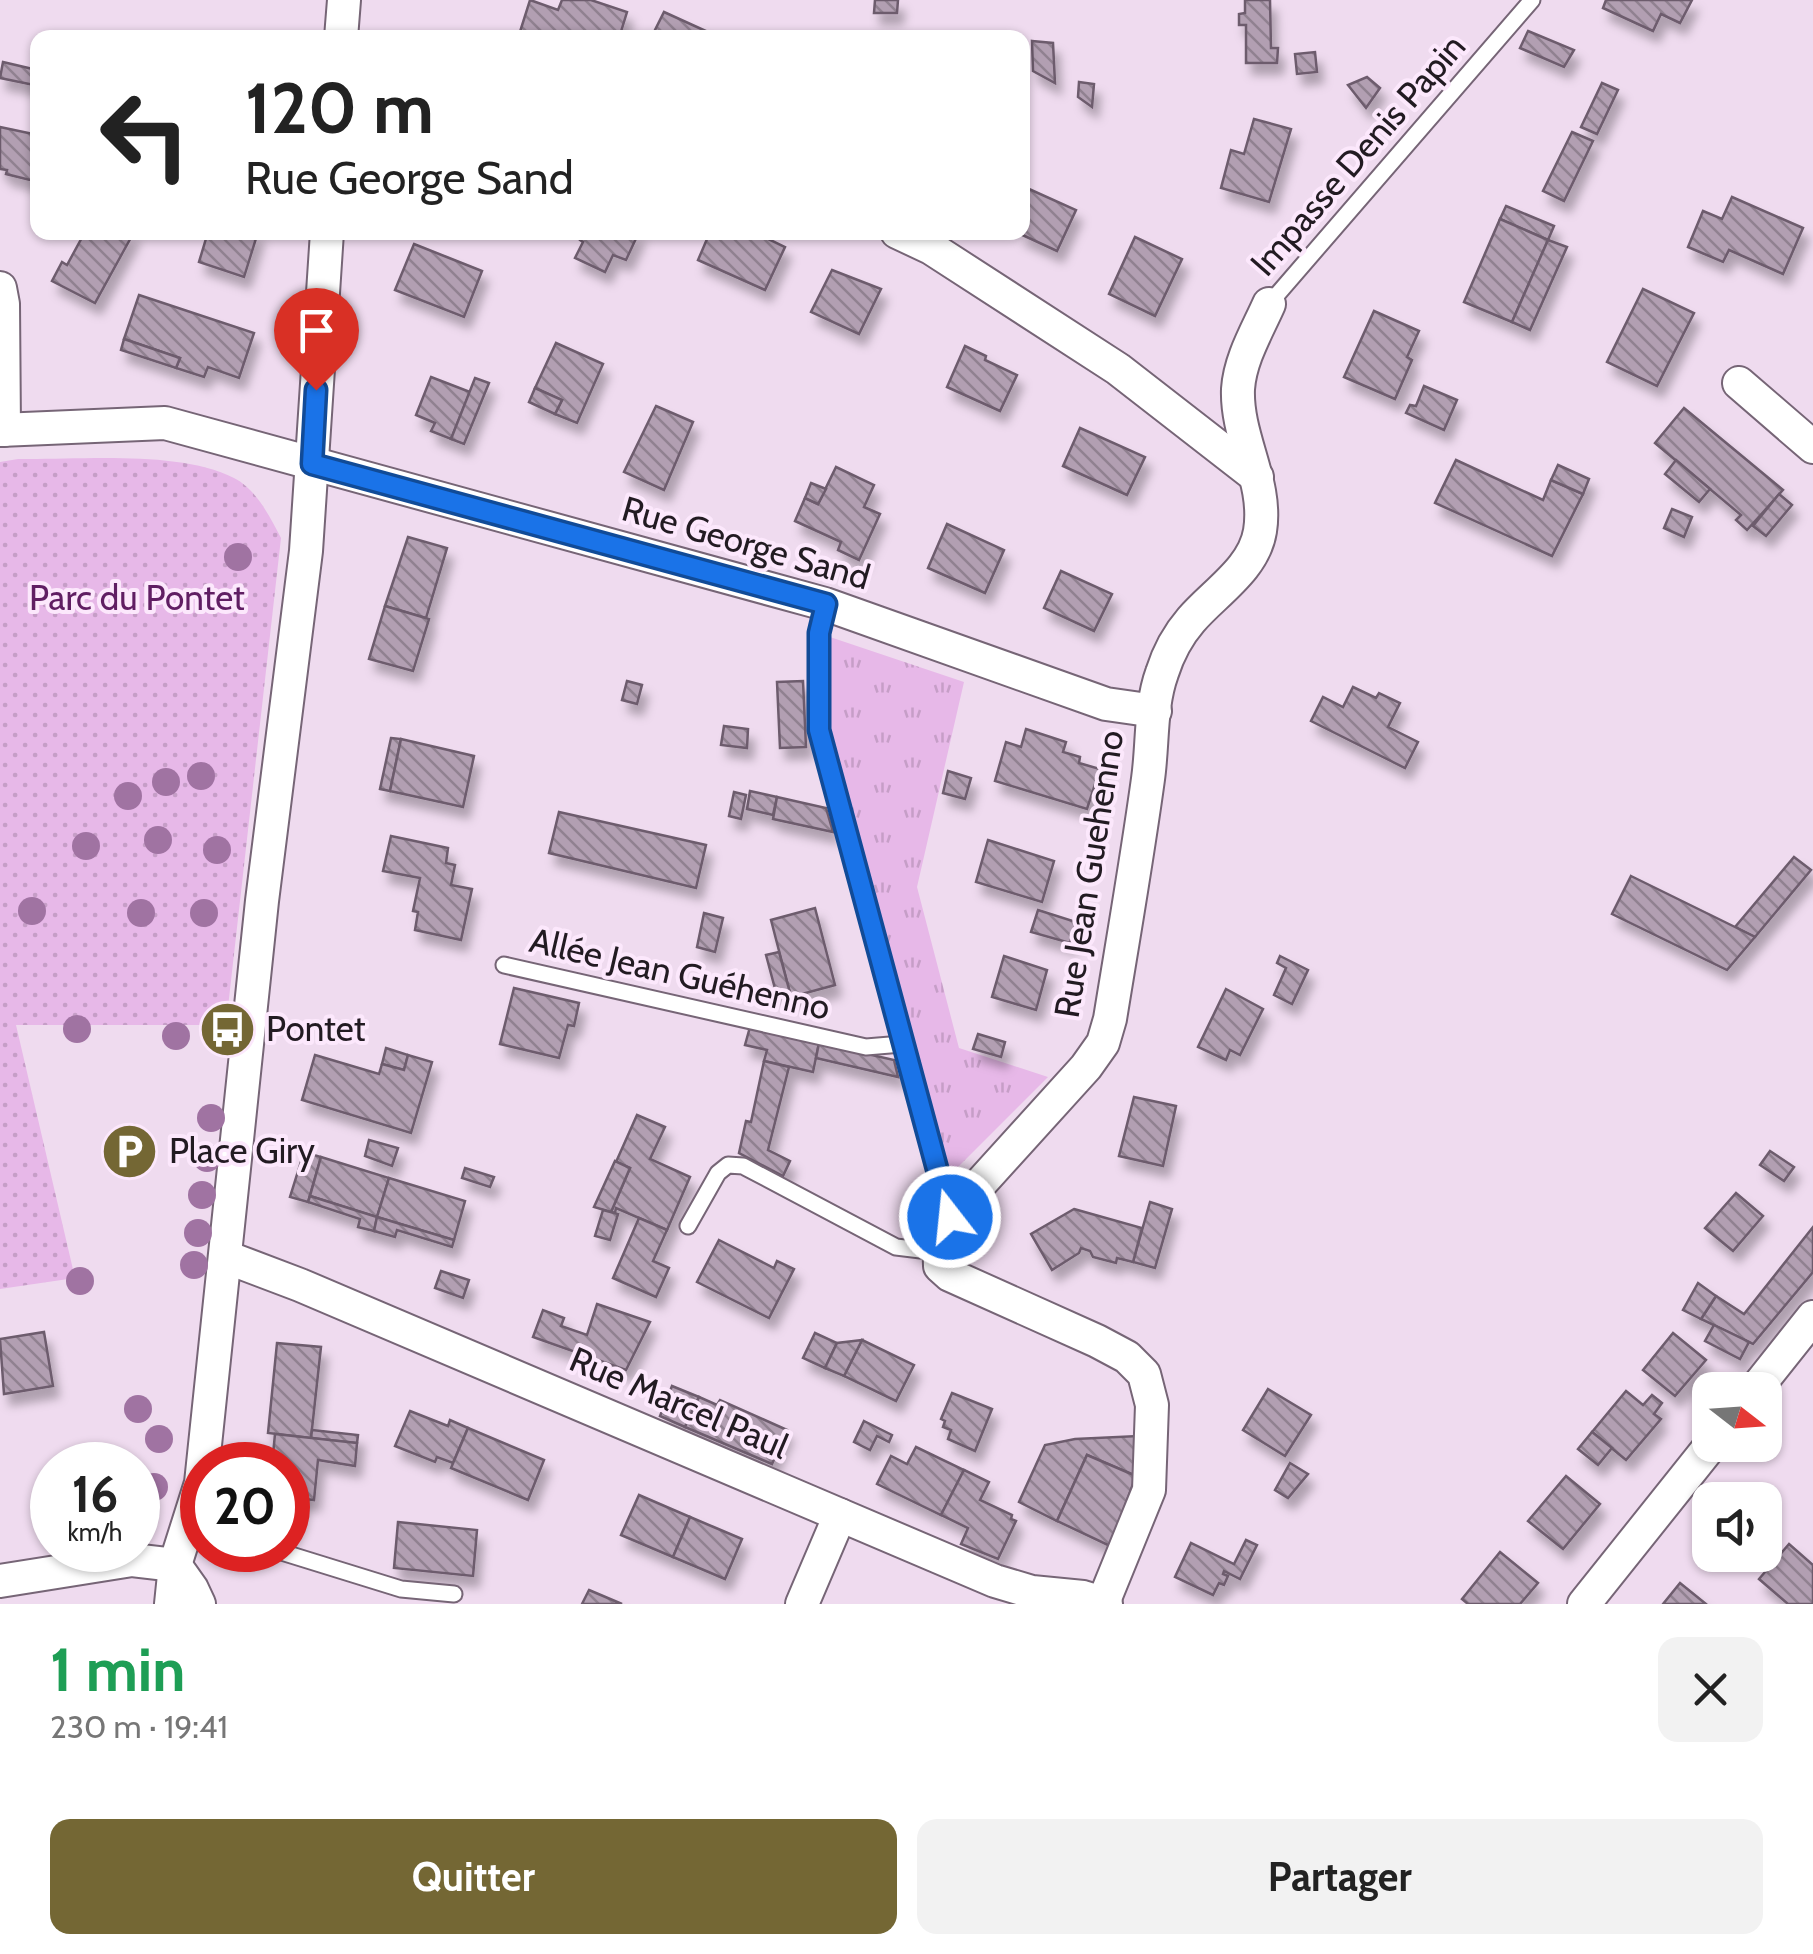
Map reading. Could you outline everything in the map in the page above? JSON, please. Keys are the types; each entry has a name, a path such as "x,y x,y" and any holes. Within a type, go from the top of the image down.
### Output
{"street":[{"path":"170,1604 175,1565 201,1483 262,901 306,552 326,240"},
{"path":"914,240 1118,369 1257,477"},
{"path":"0,288 2,430"},
{"name":"Rue Jean Guehenno","path":"937,1252 939,1236 950,1217 1086,1067 1102,1042 1110,1019 1149,775 1160,676 1174,644 1190,621 1237,574 1254,550 1260,531 1257,477 1244,432 1238,390 1245,357 1269,304"},
{"path":"1739,383 1813,447"},
{"name":"Rue George Sand","path":"2,430 165,423 826,604 1106,704 1155,710"},
{"path":"937,1252 940,1266 950,1276 1097,1341 1127,1357 1144,1374 1152,1405 1149,1490 1104,1603"},
{"name":"Rue Marcel Paul","path":"226,1257 285,1278 995,1581 1032,1592 1082,1596 1104,1603"},
{"path":"1769,1372 1813,1317"},
{"path":"1584,1604 1697,1462"},
{"path":"802,1604 840,1515"},
{"path":"0,1580 132,1560 175,1565 198,1604"}],"lane":[{"name":"Impasse Denis Papin","path":"1269,304 1532,0"},
{"path":"826,604 819,633 819,730 950,1217"},
{"name":"Allée Jean Guéhenno","path":"504,965 866,1047 902,1044"},
{"path":"688,1226 718,1173 728,1165 743,1166 896,1247 937,1252"},
{"path":"175,1565 180,1561"},
{"path":"310,1561 402,1589 454,1594"}],"green space":[{"name":"Parc du Pontet","path":"129,458 212,469 249,489 281,538 226,1025 16,1025 75,1278 0,1289 0,462"},
{"path":"830,637 964,682 917,887 959,1048 1048,1077 947,1178 829,724"}],"building":[{"path":"530,0 558,10 562,0 591,0 627,12 621,30 521,30"},
{"path":"875,0 898,0 897,13 874,13"},
{"path":"1245,0 1270,0 1271,48 1278,48 1277,63 1246,63 1246,25 1239,25 1239,14 1245,13"},
{"path":"1606,0 1692,0 1680,23 1661,14 1653,31 1603,8"},
{"path":"664,12 704,30 655,30"},
{"path":"1528,31 1574,50 1564,67 1520,48"},
{"path":"1032,41 1053,43 1055,83 1033,71"},
{"path":"1315,52 1317,72 1297,74 1295,54"},
{"path":"3,62 30,68 30,84 0,78"},
{"path":"1367,77 1380,88 1366,108 1348,85"},
{"path":"1079,82 1094,84 1092,107 1078,97"},
{"path":"1602,83 1618,90 1597,134 1581,127"},
{"path":"1254,119 1291,129 1269,202 1221,188 1231,150 1244,154"},
{"path":"0,127 30,133 30,180 0,169"},
{"path":"1572,132 1593,141 1564,201 1543,191"},
{"path":"1030,189 1076,210 1057,251 1030,238"},
{"path":"1732,197 1803,228 1783,274 1729,250 1723,262 1688,247 1703,211 1722,219"},
{"path":"1506,206 1554,226 1548,240 1500,219"},
{"path":"1500,219 1548,240 1512,322 1464,302"},
{"path":"1135,237 1182,259 1155,316 1109,294"},
{"path":"81,240 130,240 95,303 52,281 62,262 67,265"},
{"path":"206,240 256,240 244,277 199,262"},
{"path":"580,240 635,240 626,260 613,255 605,272 575,258 583,242"},
{"path":"707,240 771,240 785,247 765,290 698,260"},
{"path":"1548,240 1567,247 1530,330 1512,322"},
{"path":"414,244 482,271 464,317 395,290"},
{"path":"832,270 881,289 859,334 811,312"},
{"path":"1643,289 1694,313 1657,386 1607,362"},
{"path":"139,295 254,333 239,378 208,367 204,377 176,368 180,358 124,339"},
{"path":"1374,311 1419,331 1407,357 1412,360 1395,399 1344,377"},
{"path":"124,339 180,358 176,368 121,350"},
{"path":"556,343 603,364 577,423 555,414 562,400 535,388"},
{"path":"965,346 1017,375 1000,411 947,387"},
{"path":"431,377 470,392 451,439 431,431 435,423 416,415"},
{"path":"475,378 489,383 464,444 451,439"},
{"path":"1424,386 1457,400 1444,430 1406,413 1410,405 1416,406"},
{"path":"535,388 562,400 555,414 529,402"},
{"path":"656,406 693,422 664,490 624,472"},
{"path":"1684,408 1783,490 1747,530 1736,520 1741,515 1655,443"},
{"path":"1080,428 1145,457 1127,495 1063,466"},
{"path":"1456,460 1543,500 1551,480 1583,494 1552,556 1435,503"},
{"path":"1676,460 1710,489 1699,502 1665,474"},
{"path":"1558,465 1589,479 1583,494 1551,480"},
{"path":"836,467 874,485 864,507 880,514 859,560 838,550 841,542 795,521 805,498 818,504"},
{"path":"811,483 826,489 818,504 805,498"},
{"path":"1779,494 1792,505 1766,536 1753,526"},
{"path":"1672,509 1692,517 1684,537 1664,528"},
{"path":"947,524 1004,550 985,593 928,568"},
{"path":"408,537 447,548 426,618 385,606"},
{"path":"1061,571 1112,594 1094,631 1044,608"},
{"path":"385,606 429,619 413,671 369,659"},
{"path":"627,681 642,685 637,704 622,700"},
{"path":"803,681 806,747 780,748 777,682"},
{"path":"1353,687 1376,698 1379,693 1400,703 1388,727 1418,742 1405,768 1311,721 1323,697 1343,707"},
{"path":"724,726 748,729 747,748 721,745"},
{"path":"1026,729 1066,742 1063,752 1080,757 1079,763 1100,769 1087,809 995,781 1006,742 1021,747"},
{"path":"391,738 401,739 390,791 380,789"},
{"path":"401,739 474,756 463,807 390,791"},
{"path":"948,771 971,778 965,799 943,793"},
{"path":"750,791 777,797 773,815 747,809"},
{"path":"734,792 746,795 741,819 729,816"},
{"path":"777,797 826,808 833,832 773,819"},
{"path":"559,812 706,845 696,888 549,853"},
{"path":"391,836 448,848 446,863 455,865 451,885 472,889 461,940 415,930 418,912 413,911 420,878 383,871"},
{"path":"988,840 1054,861 1042,902 976,882"},
{"path":"1794,857 1811,870 1755,937 1735,927"},
{"path":"1631,876 1755,937 1727,970 1612,914"},
{"path":"815,908 835,985 791,997 771,920"},
{"path":"1038,910 1076,922 1070,943 1031,932"},
{"path":"704,913 723,918 715,952 697,947"},
{"path":"779,952 790,993 777,996 766,955"},
{"path":"1004,956 1047,970 1036,1010 992,997"},
{"path":"1280,956 1308,970 1292,1004 1274,995 1286,968 1277,963"},
{"path":"514,988 579,1003 574,1026 568,1025 559,1058 500,1044"},
{"path":"1226,989 1263,1009 1240,1055 1230,1050 1226,1060 1198,1047"},
{"path":"750,1027 819,1043 813,1072 764,1061 767,1050 745,1045"},
{"path":"978,1034 1005,1042 1001,1057 973,1049"},
{"path":"819,1043 894,1060 898,1077 816,1058"},
{"path":"386,1048 408,1055 404,1070 382,1064"},
{"path":"315,1055 379,1074 382,1064 404,1070 408,1055 432,1062 411,1133 302,1100"},
{"path":"764,1061 789,1067 768,1150 790,1161 783,1176 739,1153 746,1121 751,1122"},
{"path":"1134,1097 1176,1106 1163,1166 1119,1156"},
{"path":"637,1115 665,1127 650,1159 690,1177 667,1230 616,1208 615,1213 611,1212 630,1168 616,1162"},
{"path":"369,1140 398,1148 392,1166 365,1156"},
{"path":"1770,1151 1794,1167 1784,1181 1760,1165"},
{"path":"304,1152 321,1157 308,1202 290,1197"},
{"path":"321,1157 389,1178 377,1217 310,1196"},
{"path":"615,1161 630,1168 611,1212 594,1207"},
{"path":"465,1168 494,1177 490,1187 462,1178"},
{"path":"389,1178 465,1201 454,1240 377,1217"},
{"path":"1736,1193 1763,1216 1733,1251 1705,1228"},
{"path":"310,1196 377,1217 374,1231 358,1227 360,1219 308,1202"},
{"path":"1150,1202 1172,1209 1155,1268 1133,1262"},
{"path":"1074,1209 1142,1228 1133,1262 1117,1258 1116,1263 1093,1257 1081,1248 1052,1270 1031,1234"},
{"path":"603,1210 618,1214 610,1240 595,1236"},
{"path":"377,1217 454,1240 452,1247 397,1230 395,1237 374,1231"},
{"path":"639,1218 667,1230 653,1261 669,1268 656,1297 613,1278"},
{"path":"1813,1227 1813,1272 1753,1344 1701,1319 1716,1296 1744,1314"},
{"path":"719,1240 774,1268 777,1261 794,1269 769,1318 697,1282"},
{"path":"441,1271 469,1280 463,1298 435,1288"},
{"path":"1698,1283 1716,1296 1701,1319 1683,1310"},
{"path":"597,1304 650,1322 626,1370 533,1337 543,1310 564,1318 561,1326 587,1335"},
{"path":"1714,1325 1749,1342 1740,1359 1705,1341"},
{"path":"44,1332 53,1386 4,1394 0,1339"},
{"path":"815,1333 837,1343 825,1368 803,1358"},
{"path":"1673,1333 1706,1360 1675,1396 1643,1370"},
{"path":"862,1340 914,1365 896,1401 844,1376"},
{"path":"862,1340 844,1376 825,1368 837,1343"},
{"path":"277,1343 321,1347 311,1438 268,1433"},
{"path":"672,1386 699,1397 685,1427 660,1416"},
{"path":"1268,1389 1311,1415 1285,1456 1243,1430"},
{"path":"1626,1391 1643,1405 1652,1395 1662,1403 1654,1414 1661,1419 1626,1460 1592,1432"},
{"path":"952,1393 992,1409 975,1451 948,1439 951,1430 943,1427 945,1421 941,1419"},
{"path":"699,1397 717,1405 720,1400 787,1430 772,1464 685,1427"},
{"path":"410,1411 448,1426 450,1420 468,1428 453,1463 437,1457 435,1462 395,1446"},
{"path":"864,1421 892,1435 889,1442 877,1436 870,1450 854,1442"},
{"path":"468,1428 544,1460 528,1500 451,1468"},
{"path":"312,1430 358,1435 357,1443 311,1438"},
{"path":"1592,1432 1612,1448 1598,1465 1578,1449"},
{"path":"275,1434 357,1443 355,1466 318,1460 314,1500 310,1500 310,1442 274,1442"},
{"path":"1138,1436 1136,1476 1087,1455 1057,1521 1019,1502 1045,1445 1075,1439"},
{"path":"916,1447 964,1470 941,1515 877,1484 891,1456 907,1464"},
{"path":"1087,1455 1136,1476 1110,1546 1057,1521"},
{"path":"1290,1463 1308,1474 1288,1498 1275,1490"},
{"path":"964,1470 989,1482 980,1500 1012,1515 1011,1519 1016,1521 998,1559 961,1544 968,1528 941,1515"},
{"path":"1566,1476 1600,1504 1563,1549 1528,1521"},
{"path":"639,1495 690,1517 673,1557 621,1535"},
{"path":"690,1517 742,1539 725,1579 673,1557"},
{"path":"398,1522 477,1530 473,1576 394,1568"},
{"path":"1246,1540 1257,1545 1240,1579 1224,1571 1228,1576 1224,1585 1219,1583 1213,1595 1175,1577 1191,1543 1234,1564"},
{"path":"1789,1544 1813,1565 1813,1604 1788,1604 1759,1579 1765,1572 1782,1572 1782,1552"},
{"path":"1500,1552 1538,1583 1520,1604 1468,1604 1462,1599"},
{"path":"1680,1583 1706,1604 1663,1604"},
{"path":"589,1590 622,1604 582,1604"}],"place":[{"name":"Pontet","path":"227,1029"},
{"name":"Place Giry","path":"130,1151"}],"route":[{"path":"316,390 312,464 826,604 819,633 819,730 950,1217"}]}
